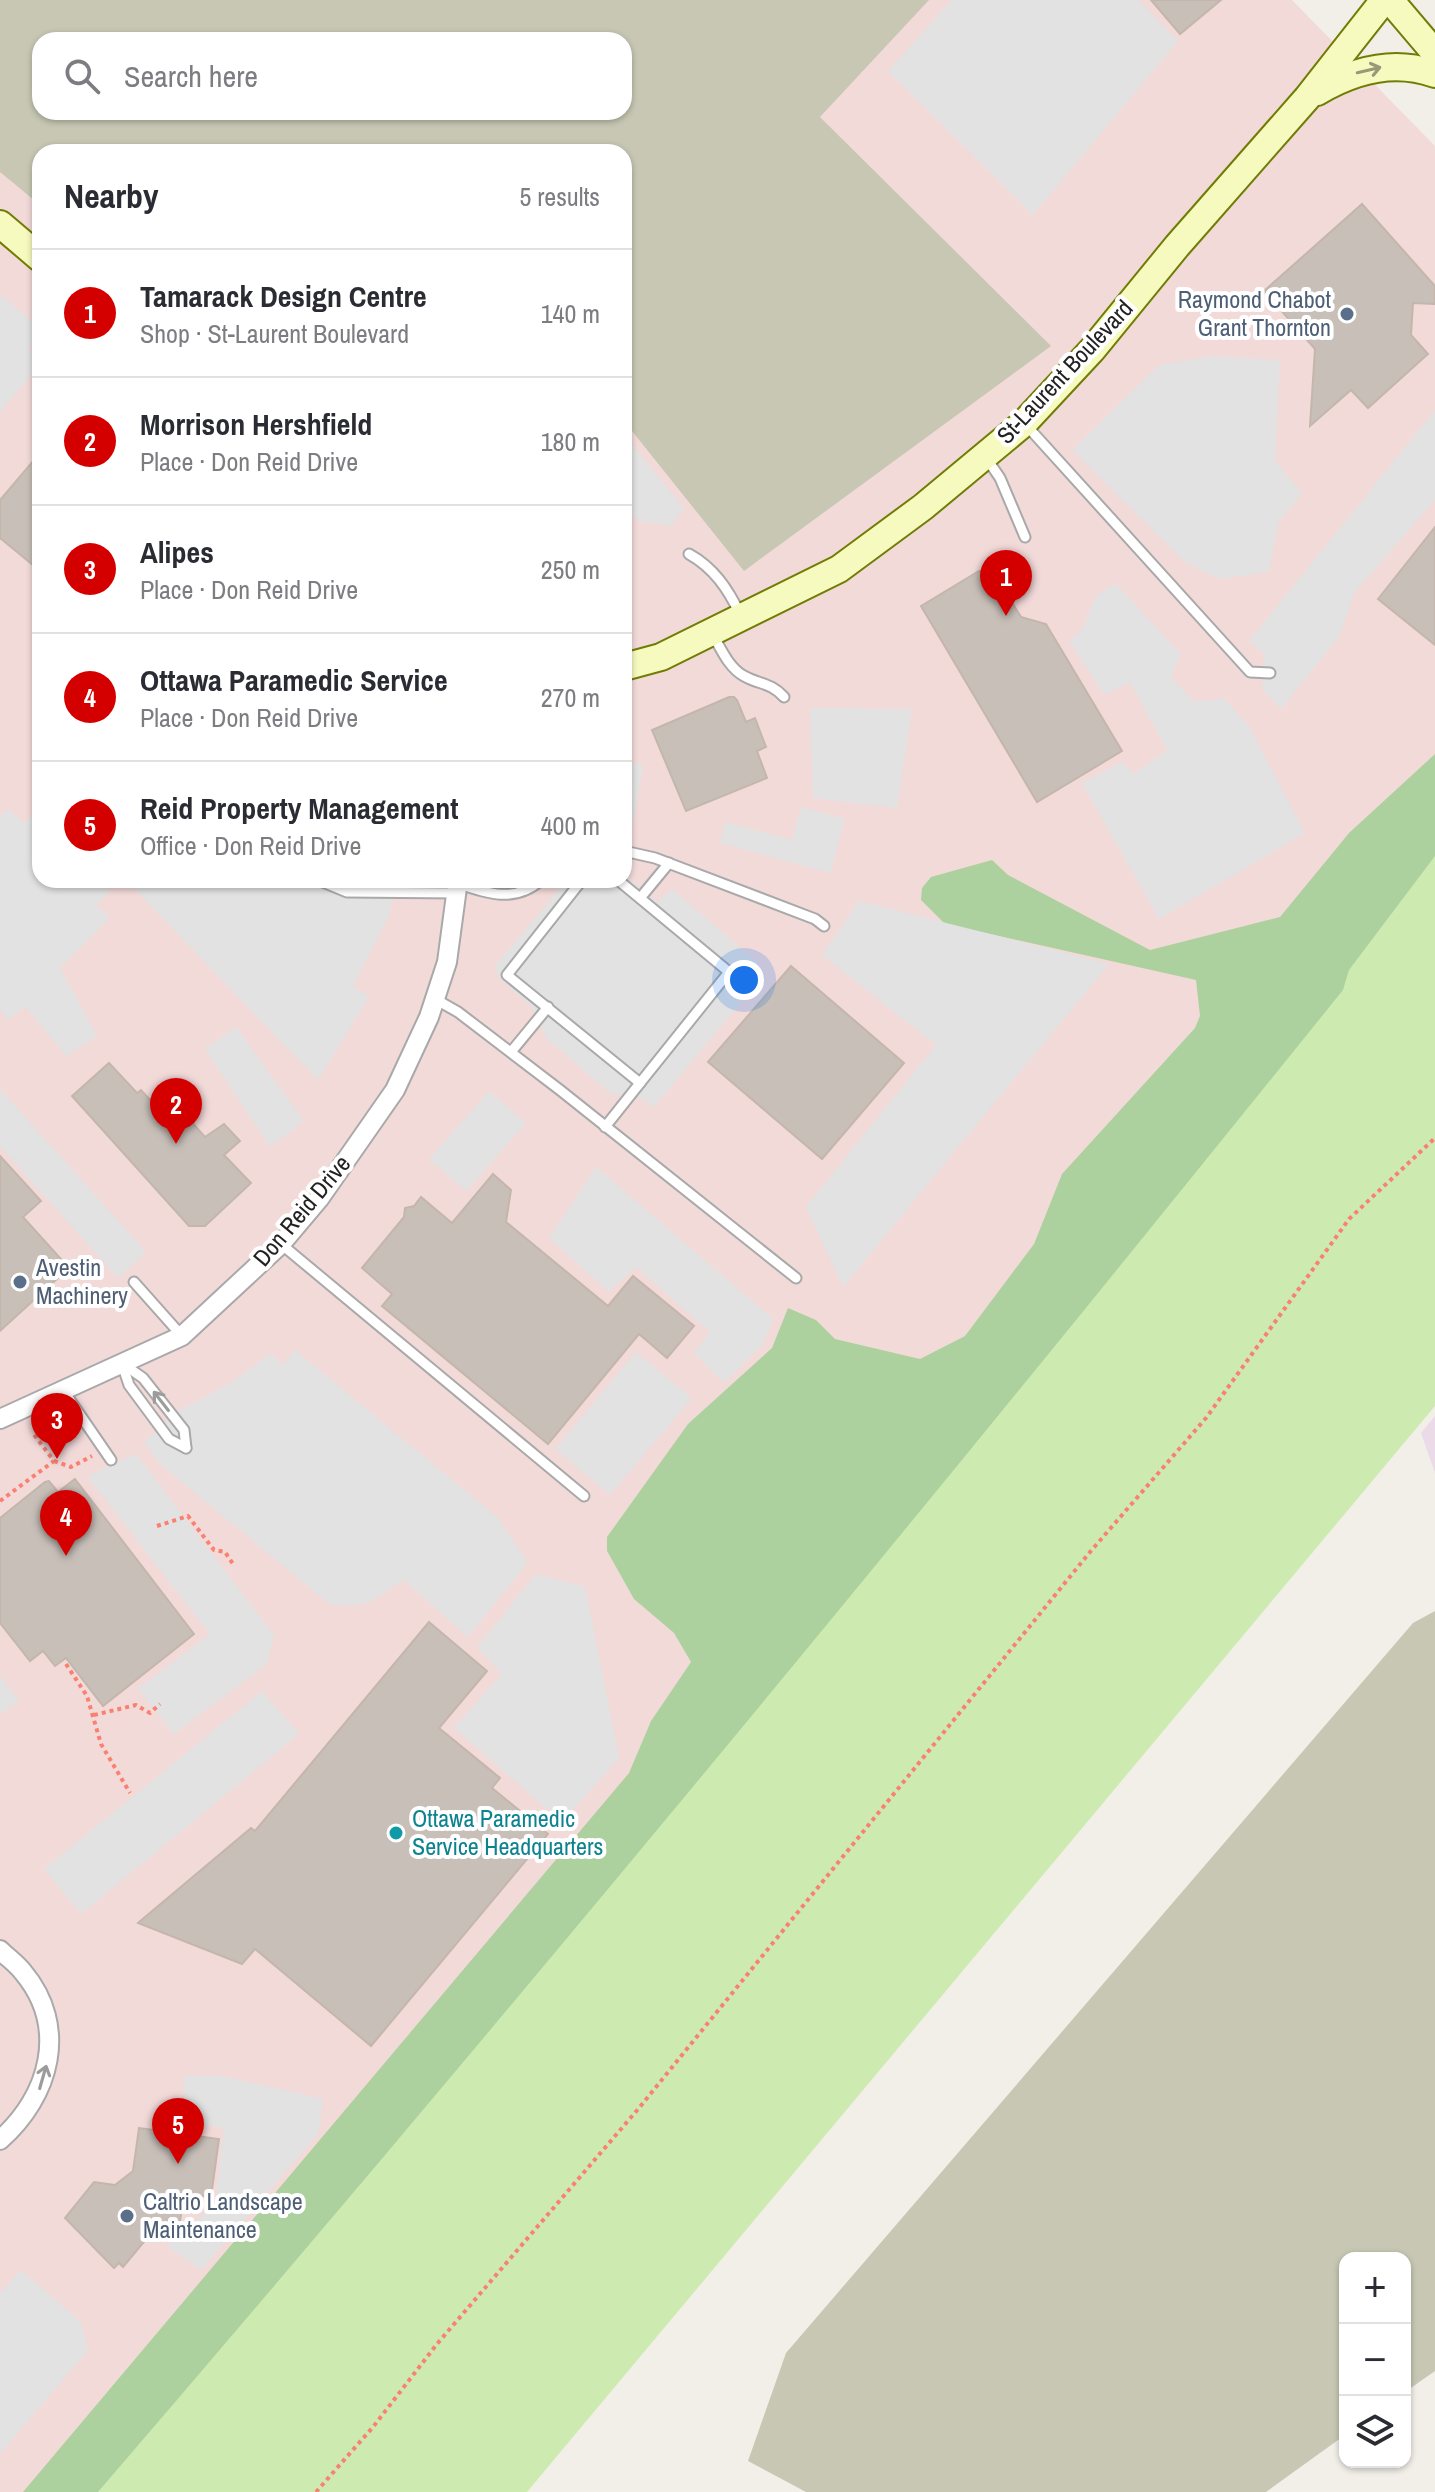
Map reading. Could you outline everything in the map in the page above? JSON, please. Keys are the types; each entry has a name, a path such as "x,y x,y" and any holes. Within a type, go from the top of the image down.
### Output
{"street":[{"path":"1387,0 1435,53"},
{"name":"St-Laurent Boulevard","path":"632,665 661,657 839,569 923,507 1024,423 1092,350 1387,0"},
{"path":"1307,98 1338,79 1377,68 1411,66 1435,74"},
{"path":"0,224 32,251"},
{"path":"632,657 661,657"},
{"path":"632,673 661,657"},
{"name":"Don Reid Drive","path":"0,1419 182,1336 281,1244 319,1199 395,1090 429,1017 447,962 457,888"},
{"path":"0,1950 24,1972 42,2005 49,2035 47,2066 38,2095 20,2122 0,2140"}],"lane":[{"path":"1024,423 1250,672 1270,673"},
{"path":"985,456 1000,478 1025,537"},
{"path":"689,554 709,567 722,582 741,617"},
{"path":"711,632 733,667 745,677 774,687 784,697"},
{"path":"632,853 669,863 815,919 824,926"},
{"path":"641,897 669,863"},
{"path":"337,888 347,892 410,888"},
{"path":"469,888 508,896 520,894 529,888"},
{"path":"576,888 507,975 640,1083"},
{"path":"605,1127 729,972 629,888"},
{"path":"435,999 458,1012 511,1052 796,1278"},
{"path":"511,1052 548,1007"},
{"path":"281,1244 584,1496"},
{"path":"134,1282 182,1336"},
{"path":"122,1363 143,1378 184,1430 186,1448 169,1439 129,1385 122,1363"},
{"path":"63,1390 111,1460"}],"path":[{"path":"316,2492 373,2427 437,2344 639,2108 1090,1552 1206,1418 1349,1219 1435,1138"},
{"path":"32,1432 54,1461 71,1467 103,1447"},
{"path":"0,1501 54,1461"},
{"path":"157,1526 188,1516 214,1550 225,1552 233,1564"},
{"path":"66,1664 87,1696 101,1744 130,1793"},
{"path":"94,1715 136,1705 150,1713 160,1704"}],"shaded area":[{"path":"0,0 1292,0 1435,146 1435,865 36,2492 0,2492"},
{"path":"0,0 929,0 820,117 1051,346 744,571 632,431 632,144 32,144 32,198 0,172"},
{"path":"952,0 1138,0 1178,41 1033,215 888,71"},
{"path":"0,294 32,321 32,343 28,348 32,351 32,374 0,412"},
{"path":"1212,356 1280,360 1275,460 1302,494 1278,523 1269,572 1219,579 1184,561 1072,450 1159,365"},
{"path":"1435,410 1435,500 1354,593 1340,635 1281,709 1262,689 1265,654 1249,641"},
{"path":"632,445 684,508 671,526 638,521 632,514"},
{"path":"1115,583 1181,654 1171,677 1193,701 1225,699 1250,728 1305,833 1159,919 1082,783 1122,762 1134,774 1167,750 1130,682 1104,695 1069,641 1083,628 1096,596"},
{"path":"810,708 912,709 897,808 813,798"},
{"path":"632,763 643,765 632,819"},
{"path":"801,807 845,819 830,873 720,843 725,822 792,840"},
{"path":"9,809 23,823 32,816 32,888 106,888 110,892 96,905 110,918 60,968 97,1036 66,1056 26,1007 8,1019 0,1010 0,816"},
{"path":"632,881 658,902 672,889 757,962 756,984 654,1107 643,1099 610,1093 547,1039 532,1007 499,978 495,966 560,888 632,888"},
{"path":"134,888 393,888 390,914 353,986 369,997 318,1080"},
{"path":"859,901 1109,964 843,1287 806,1207 936,1045 822,955"},
{"path":"236,1027 304,1121 270,1147 205,1049"},
{"path":"0,1089 146,1252 118,1278 0,1146"},
{"path":"489,1091 526,1123 466,1191 429,1159"},
{"path":"596,1167 773,1319 763,1344 724,1383 694,1353 710,1332 636,1267 609,1292 549,1238"},
{"path":"295,1350 498,1518 528,1562 468,1637 404,1580 370,1602 350,1606 329,1604 159,1463 144,1442 178,1411 232,1382 271,1353 283,1365"},
{"path":"636,1352 692,1398 610,1495 555,1449"},
{"path":"1435,1416 1435,1473 1421,1433"},
{"path":"136,1454 274,1635 267,1664 174,1734 138,1689 210,1634 87,1476"},
{"path":"536,1574 585,1587 619,1758 562,1822 454,1728 502,1674 477,1647"},
{"path":"1435,1611 1435,2371 1411,2388 1411,2252 1339,2252 1339,2439 1266,2492 806,2492 748,2461 786,2353 1413,1623"},
{"path":"0,1676 19,1701 0,1714"},
{"path":"262,1691 299,1734 81,1914 44,1869"},
{"path":"184,2076 222,2076 323,2099 318,2134 201,2270 167,2246 215,2204 224,2128 183,2122"},
{"path":"21,2270 81,2322 88,2350 0,2454 0,2293"}],"green space":[{"path":"1435,754 1435,856 1349,970 1343,990 1036,1369 571,1934 98,2492 23,2492 629,1773 651,1721 691,1662 674,1633 634,1599 607,1551 607,1537 688,1424 772,1348 788,1308 816,1320 835,1339 920,1359 965,1336 1034,1244 1062,1174 1195,1028 1200,1016 1196,980 945,924 921,900 922,888 931,877 992,860 1008,875 1150,950 1280,917 1349,833"},
{"path":"1435,851 1435,1406 527,2492 36,2492"}],"building":[{"path":"1151,0 1221,0 1180,34"},
{"name":"Raymond Chabot Grant Thornton","path":"1362,204 1435,286 1435,304 1413,303 1411,335 1428,354 1368,408 1351,390 1310,426 1315,349 1264,291"},
{"path":"32,462 32,564 0,538 0,500"},
{"path":"1435,527 1435,645 1378,599"},
{"path":"979,571 995,575 1021,617 1046,624 1122,751 1037,802 921,606"},
{"path":"729,697 737,700 746,722 755,718 766,747 757,751 767,778 686,811 652,730"},
{"path":"791,966 904,1063 822,1159 708,1062"},
{"path":"109,1063 137,1093 141,1090 176,1128 188,1118 205,1137 224,1124 240,1141 224,1155 251,1183 205,1226 189,1226 72,1096"},
{"path":"0,1156 41,1201 23,1217 69,1268 0,1331"},
{"path":"493,1174 511,1190 506,1222 608,1306 633,1276 694,1326 667,1358 639,1334 548,1444 382,1306 392,1294 362,1268 404,1217 405,1208 414,1206 421,1197 452,1223"},
{"path":"75,1479 194,1634 103,1706 66,1658 55,1666 43,1651 30,1661 0,1623 0,1518 45,1482 49,1481 58,1492"},
{"name":"Ottawa Paramedic Service Headquarters","path":"429,1622 487,1671 439,1728 500,1778 492,1788 548,1834 371,2046 255,1949 242,1964 138,1923 251,1828 255,1831"},
{"path":"139,2128 219,2139 211,2197 184,2194 179,2228 157,2226 123,2267 119,2263 114,2268 65,2218 94,2182 115,2185 133,2171"}],"place":[{"name":"Raymond Chabot Grant Thornton","path":"1347,314"},
{"name":"Tamarack Design Centre","path":"1006,616"},
{"name":"Morrison Hershfield","path":"176,1144"},
{"name":"Avestin Machinery","path":"20,1282"},
{"name":"Alipes","path":"57,1459"},
{"name":"Ottawa Paramedic Service","path":"66,1556"},
{"name":"Ottawa Paramedic Service Headquarters","path":"396,1833"},
{"name":"Reid Property Management","path":"178,2164"},
{"name":"Caltrio Landscape Maintenance","path":"127,2216"}]}
